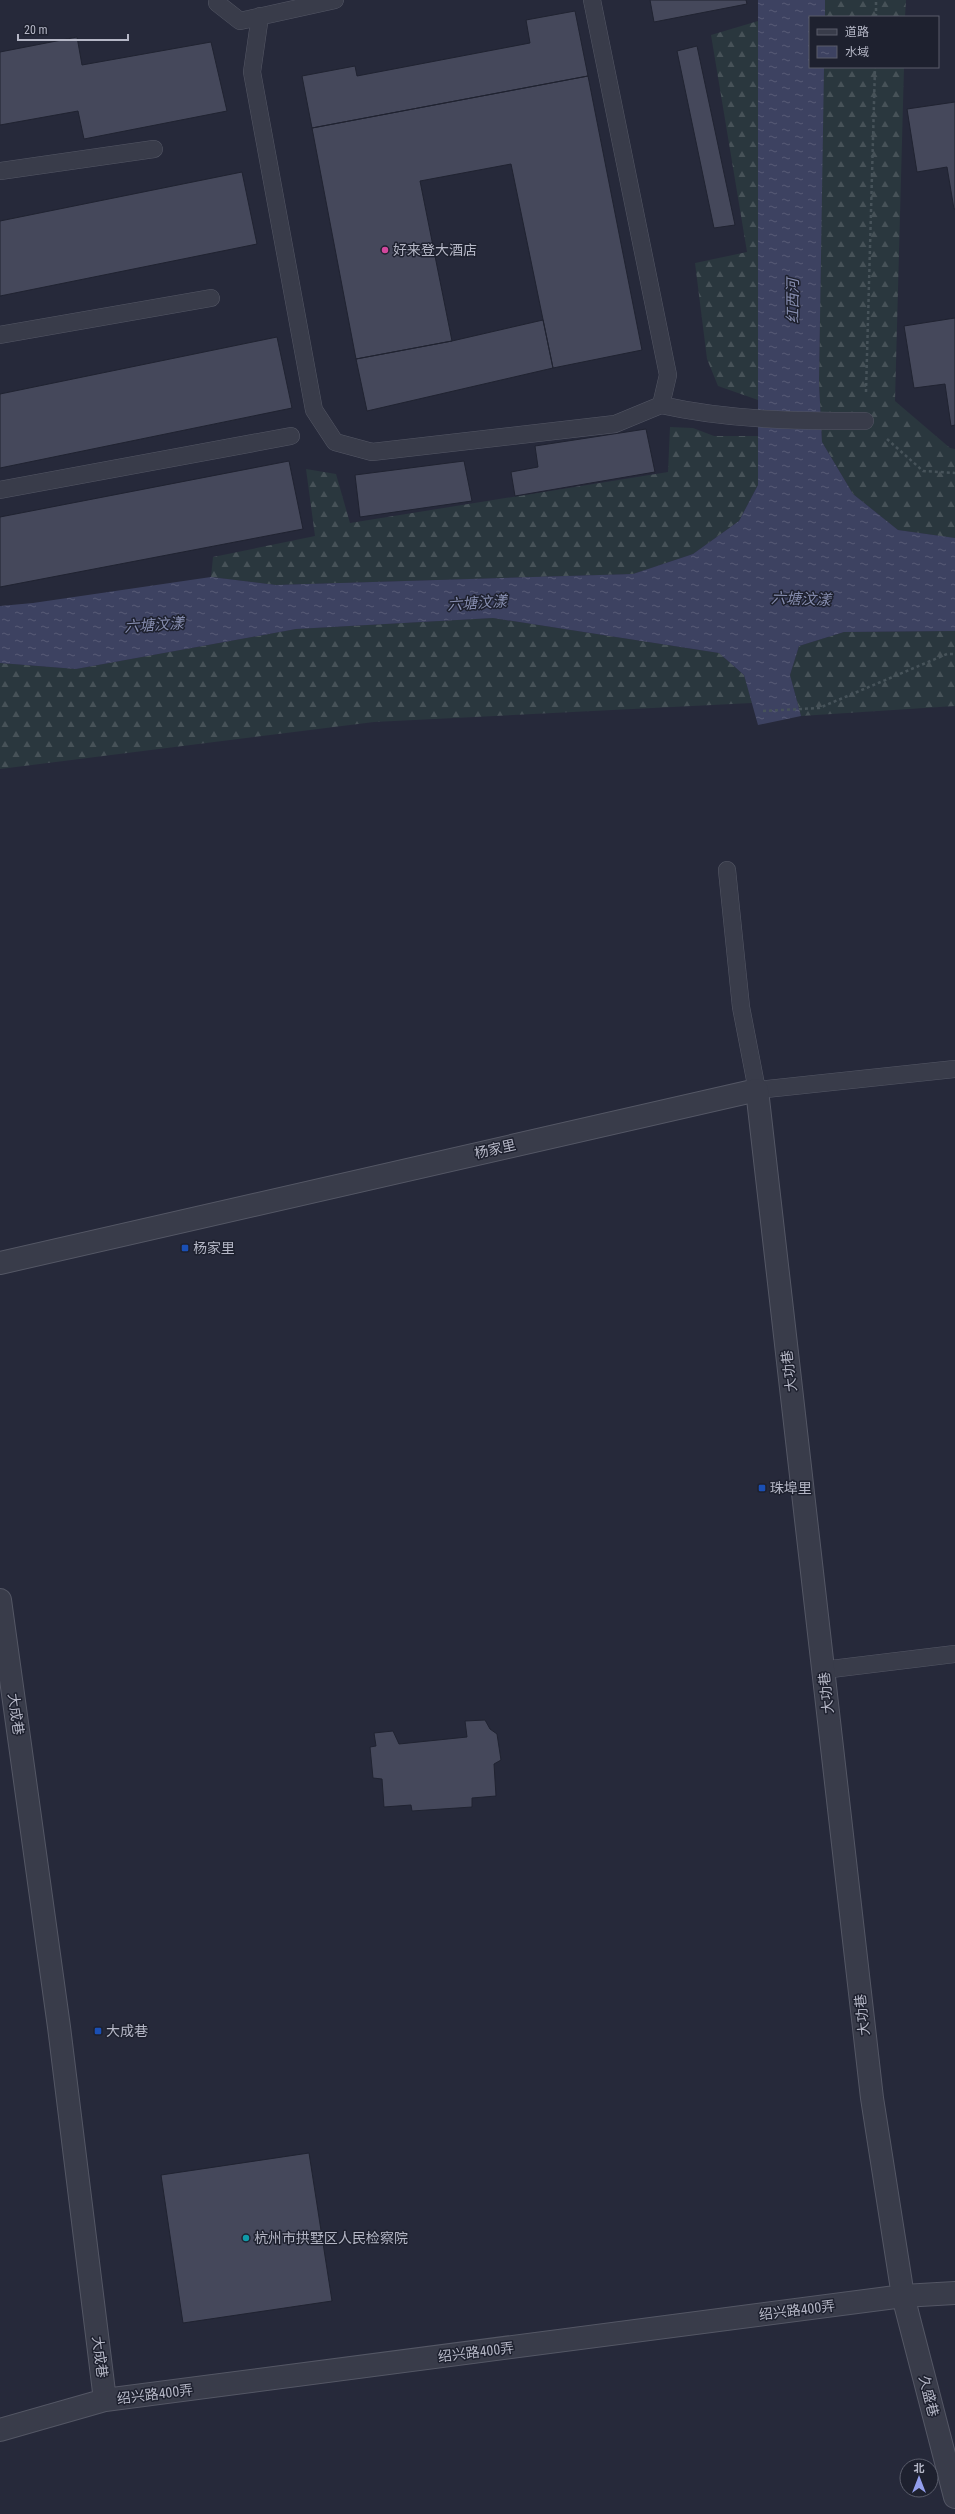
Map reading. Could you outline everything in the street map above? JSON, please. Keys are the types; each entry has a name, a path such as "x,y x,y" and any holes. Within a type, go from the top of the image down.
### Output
{"street":[{"name":"杨家里","path":"0,1263 757,1090"},
{"name":"大功巷","path":"757,1090 872,2098 903,2296"},
{"name":"大成巷","path":"0,1600 59,2027 105,2400"},
{"name":"绍兴路400弄","path":"0,2430 105,2400 903,2296 955,2293"},
{"name":"久盛巷","path":"903,2296 955,2497"}],"lane":[{"path":"216,3 240,21 335,0"},
{"path":"592,0 668,375 661,405"},
{"path":"260,16 252,72 314,410 335,442 372,452 615,424 661,405 700,414 743,418 865,421"},
{"path":"0,171 154,149"},
{"path":"0,335 211,298"},
{"path":"0,490 291,436"},
{"path":"727,870 741,1007 757,1090 955,1069"},
{"path":"823,1670 955,1654"}],"path":[{"path":"876,0 876,16"},
{"path":"874,68 865,421 923,471 955,473"},
{"path":"764,711 819,708 947,654 955,654"}],"green space":[{"path":"824,0 906,0 905,16 824,16"},
{"path":"758,21 758,400 718,386 707,359 695,263 747,252 711,35"},
{"path":"823,68 904,68 895,401 950,448 955,449 955,538 898,530 853,494 822,442 819,383"},
{"path":"670,427 693,428 714,436 758,436 758,485 739,521 693,554 633,574 276,585 211,577 213,557 315,536 306,469 336,474 350,523 668,472"},
{"path":"493,618 719,653 744,675 752,703 374,722 0,769 0,663 76,669 296,629"},
{"path":"955,631 955,706 801,716 790,675 799,646 844,632"}],"water":[{"path":"758,0 825,0 825,16 809,16 809,68 824,68 819,383 822,442 853,494 898,530 955,538 955,631 844,632 799,646 790,675 801,716 758,725 744,675 719,653 493,618 296,629 76,669 0,663 0,606 33,603 211,577 276,585 633,574 693,554 739,521 758,485"}],"building":[{"path":"650,0 746,0 747,4 654,22"},
{"path":"575,11 588,76 312,128 302,76 355,66 357,76 530,43 526,20"},
{"path":"77,37 82,65 211,42 227,111 84,139 78,111 0,125 0,52"},
{"path":"697,46 735,225 714,228 677,51"},
{"name":"好来登大酒店","path":"588,76 642,350 553,368 511,164 420,181 452,341 356,359 312,128"},
{"path":"955,102 954,209 947,167 917,172 907,109"},
{"path":"242,172 257,244 0,296 0,221"},
{"path":"955,318 955,425 951,426 945,384 914,388 904,326"},
{"path":"543,320 553,368 367,411 356,359 452,341"},
{"path":"277,337 292,408 0,468 0,394"},
{"path":"646,429 655,472 515,496 511,472 538,467 535,446"},
{"path":"289,461 303,529 0,587 0,517"},
{"path":"464,461 472,501 360,517 355,475"},
{"path":"485,1720 490,1729 497,1734 501,1760 494,1764 496,1796 472,1798 472,1807 412,1811 411,1805 384,1807 382,1779 373,1778 370,1747 376,1746 374,1733 393,1731 399,1744 467,1737 465,1721"},
{"name":"杭州市拱墅区人民检察院","path":"309,2153 332,2301 183,2323 161,2175"}],"place":[{"name":"好来登大酒店","path":"385,250"},
{"name":"杨家里","path":"185,1248"},
{"name":"珠埠里","path":"762,1488"},
{"name":"大成巷","path":"98,2031"},
{"name":"杭州市拱墅区人民检察院","path":"246,2238"}],"water label":[{"name":"红西河","path":"793,301"},
{"name":"六塘汶漾","path":"801,599"},
{"name":"六塘汶漾","path":"477,603"},
{"name":"六塘汶漾","path":"154,625"}]}
